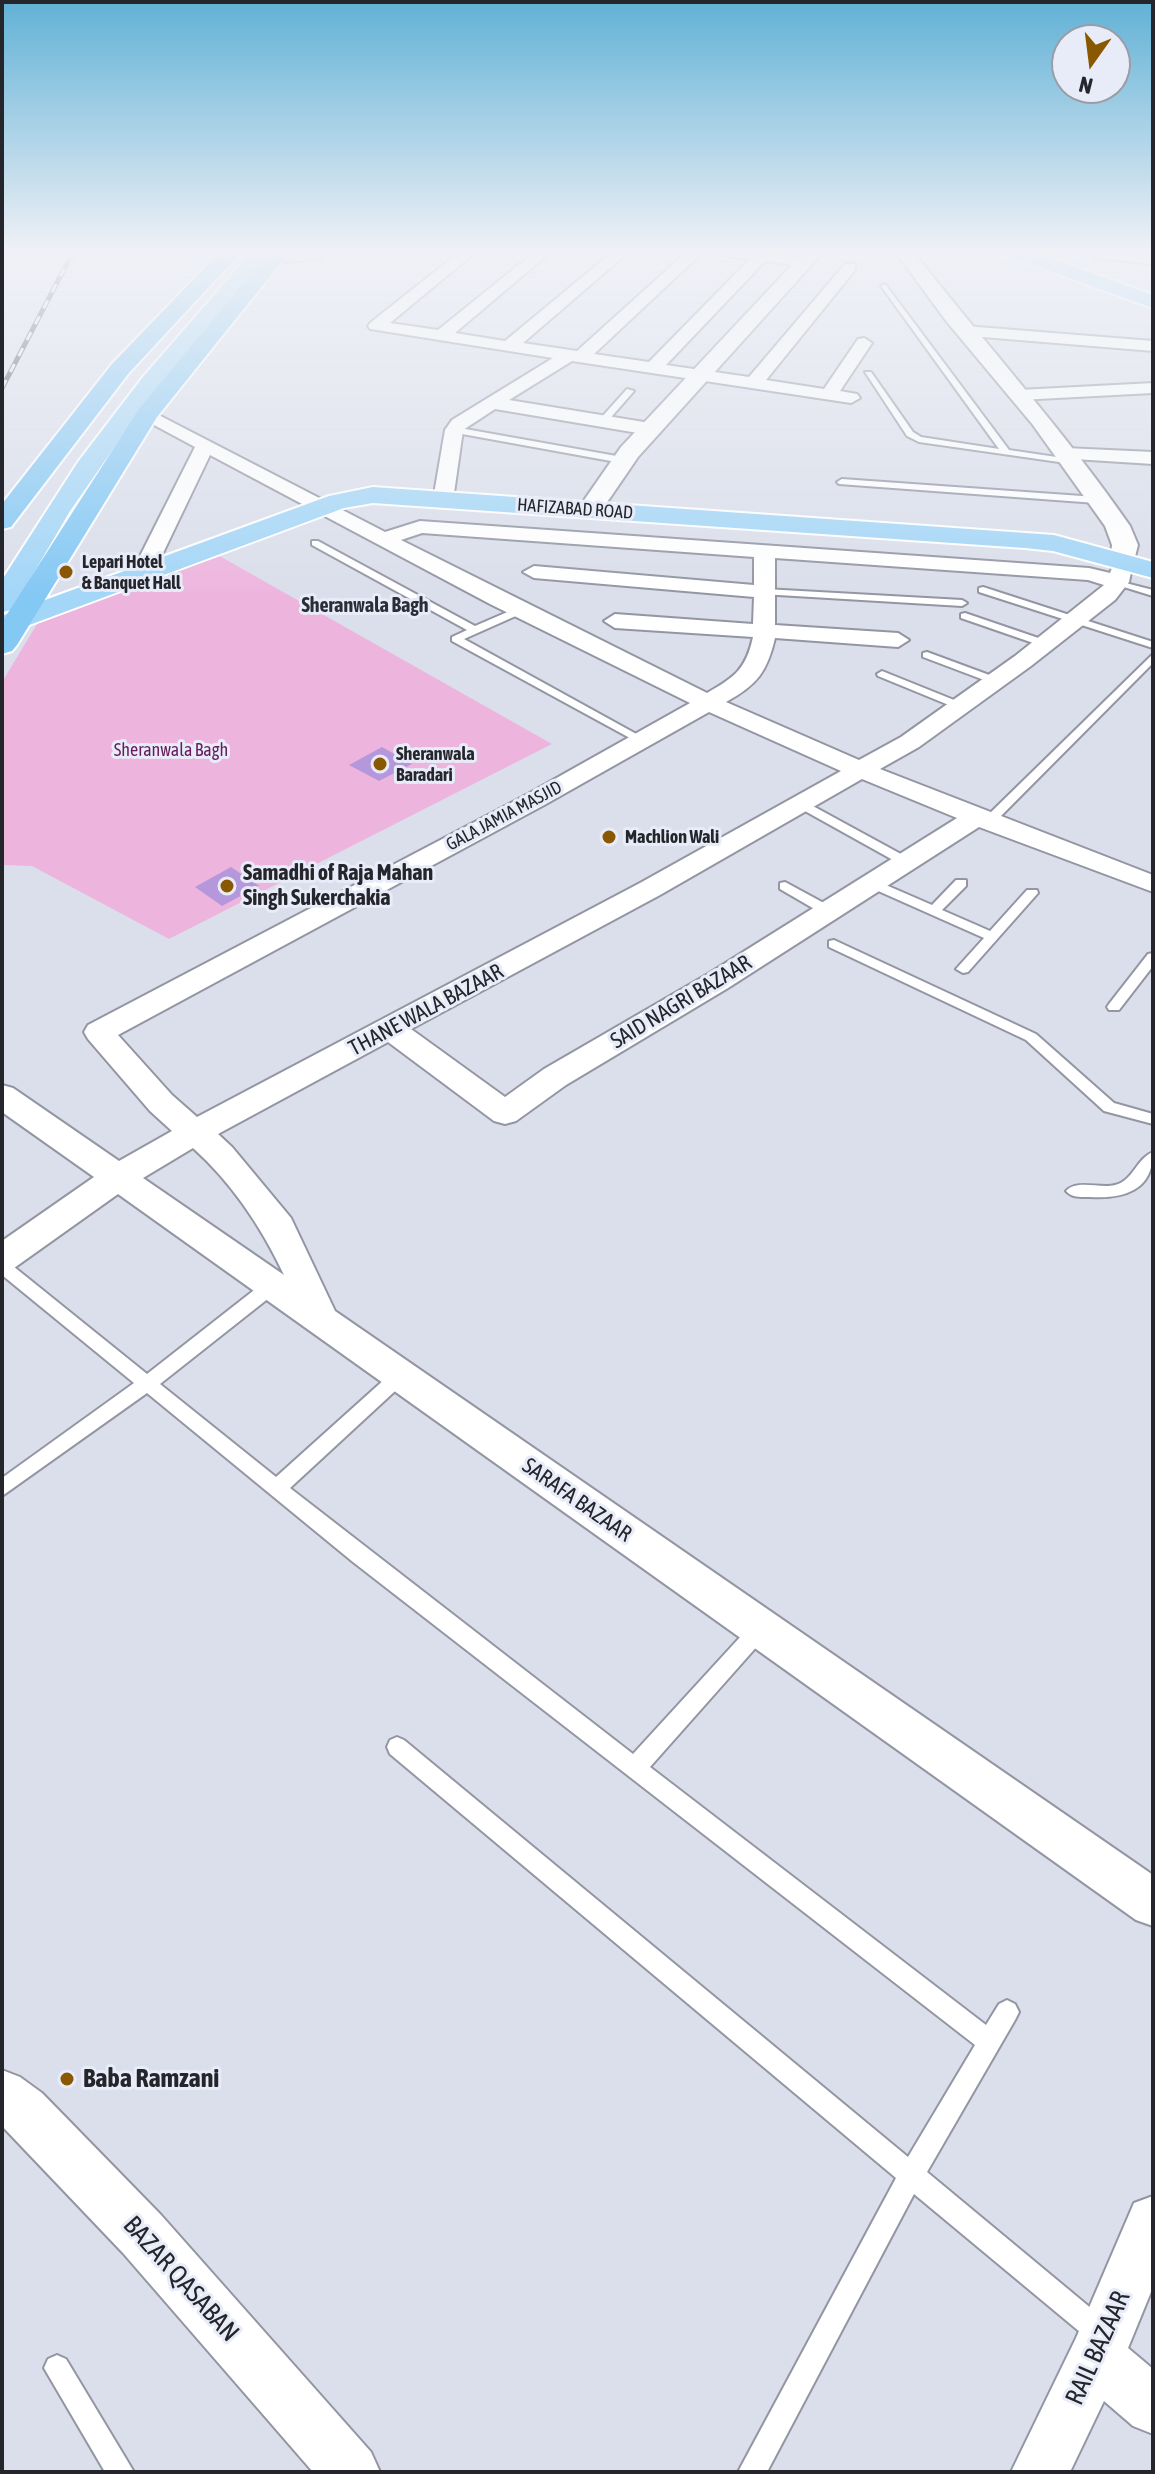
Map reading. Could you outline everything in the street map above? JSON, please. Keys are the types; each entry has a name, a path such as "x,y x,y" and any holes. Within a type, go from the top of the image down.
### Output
{"highway":[{"path":"2,521 123,365"},
{"path":"2,645 8,613 147,414 186,365"}],"main road":[{"path":"2,566 34,508 145,365"},
{"path":"8,613 72,486 136,398 164,365"},
{"name":"HAFIZABAD ROAD","path":"8,613 141,576 353,496 373,495 1025,540 1054,543 1120,572 1153,570"}],"street":[{"path":"443,500 454,430 492,403 559,365"},
{"path":"629,365 851,398"},
{"path":"652,369 655,365"},
{"path":"590,509 622,460 709,365"},
{"path":"753,384 768,365"},
{"path":"828,395 848,365"},
{"path":"385,539 420,527 1089,574 1120,572 1125,545 1117,526 1068,458 994,365"},
{"path":"1134,365 1153,388"},
{"path":"1019,395 1153,388"},
{"path":"492,403 650,429"},
{"path":"147,414 321,508 709,703 857,770 1153,884"},
{"path":"141,576 206,444"},
{"path":"1068,458 1153,458"},
{"name":"GALA JAMIA MASJID","path":"197,1131 161,1103 99,1032 643,741 737,686 756,667 764,632 765,551"},
{"path":"534,572 765,592"},
{"name":"THANE WALA BAZAAR","path":"2,1259 120,1176 197,1131 650,889 910,742 1076,621 1120,572"},
{"path":"615,621 898,640"},
{"name":"SAID NAGRI BAZAAR","path":"391,1029 505,1113 555,1077 983,818"},
{"name":"SARAFA BAZAAR","path":"2,1096 1153,1903"},
{"path":"197,1131 221,1155 279,1227 322,1319"},
{"name":"BAZAR QASABAN","path":"5,2101 142,2234 351,2472"},
{"name":"RAIL BAZAAR","path":"1040,2472 1100,2348 1153,2222"},
{"path":"1100,2348 1153,2406"}],"lane":[{"path":"943,365 1006,452"},
{"path":"868,374 910,434 919,439 1068,458"},
{"path":"603,421 630,391"},
{"path":"454,430 622,460"},
{"path":"842,482 1096,500"},
{"path":"315,543 475,630"},
{"path":"1120,572 1153,593"},
{"path":"983,590 1153,645"},
{"path":"765,592 962,603"},
{"path":"523,609 456,639 643,741"},
{"path":"965,616 1046,644"},
{"path":"927,655 996,681"},
{"path":"983,818 1153,657"},
{"path":"882,674 960,706"},
{"path":"800,803 906,862"},
{"path":"872,883 992,937"},
{"path":"934,911 961,883"},
{"path":"785,886 828,911"},
{"path":"963,969 1032,893"},
{"path":"834,944 1031,1037 1109,1107 1153,1119"},
{"path":"1114,1007 1153,957"},
{"path":"1074,1191 1114,1194 1136,1183 1153,1158"},
{"path":"2,1266 277,1488 990,2042"},
{"path":"2,1488 148,1383 273,1285"},
{"path":"277,1488 401,1375"},
{"path":"635,1768 760,1629"},
{"path":"397,1747 911,2175 1100,2348"},
{"path":"752,2472 911,2175 1007,2012"},
{"path":"57,2368 120,2472"}],"green space":[{"name":"Sheranwala Bagh","path":"216,554 552,744 169,939 32,866 2,865 2,682 40,619"}],"building":[{"name":"Sheranwala Baradari","path":"382,747 412,764 379,781 349,765"},
{"name":"Samadhi of Raja Mahan Singh Sukerchakia","path":"231,867 259,886 222,906 195,887"}],"railway":[{"path":"2,388 14,365"}],"place":[{"name":"Lepari Hotel & Banquet Hall","path":"66,572"},
{"name":"Sheranwala Baradari","path":"380,764"},
{"name":"Machlion Wali","path":"609,837"},
{"name":"Samadhi of Raja Mahan Singh Sukerchakia","path":"227,886"},
{"name":"Baba Ramzani","path":"67,2079"}],"district":[{"name":"Sheranwala Bagh","path":"365,606"}]}
